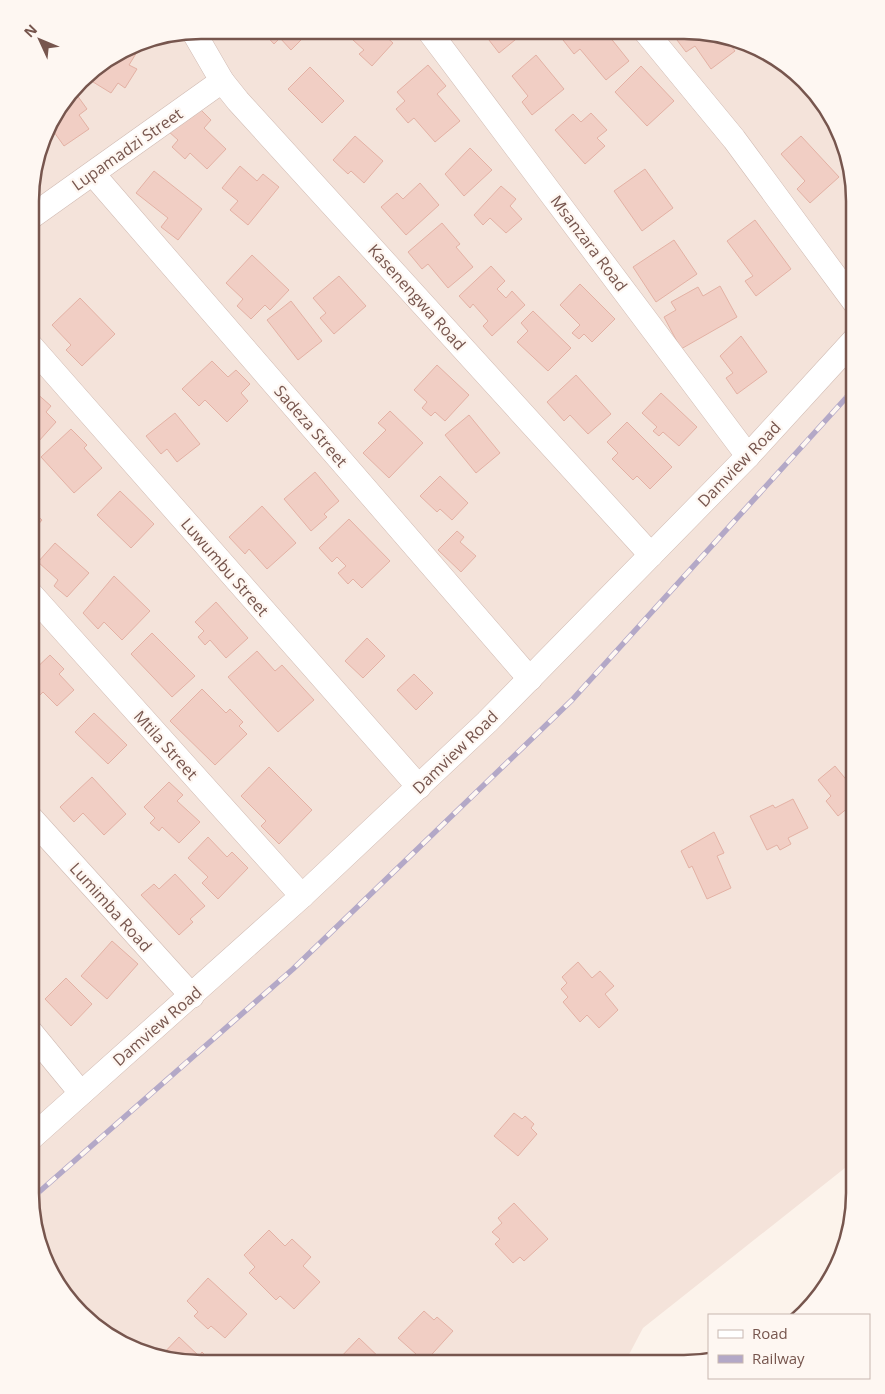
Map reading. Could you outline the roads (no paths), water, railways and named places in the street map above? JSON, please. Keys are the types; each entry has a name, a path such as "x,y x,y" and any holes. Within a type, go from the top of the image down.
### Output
{"street":[{"name":"Kasenengwa Road","path":"197,39 222,81 651,555"},
{"name":"Msanzara Road","path":"436,39 748,456"},
{"path":"652,39 734,139 846,291"},
{"name":"Lupamadzi Street","path":"39,211 222,81"},
{"name":"Sadeza Street","path":"92,174 530,679"},
{"name":"Damview Road","path":"39,1131 302,896 487,722 748,456 846,350"},
{"name":"Luwumbu Street","path":"39,355 419,787"},
{"name":"Mtila Street","path":"39,603 302,896"},
{"name":"Lumimba Road","path":"39,828 192,996"},
{"path":"39,1042 81,1092"}],"railway":[{"path":"39,1192 293,969 572,700 846,398"}]}
